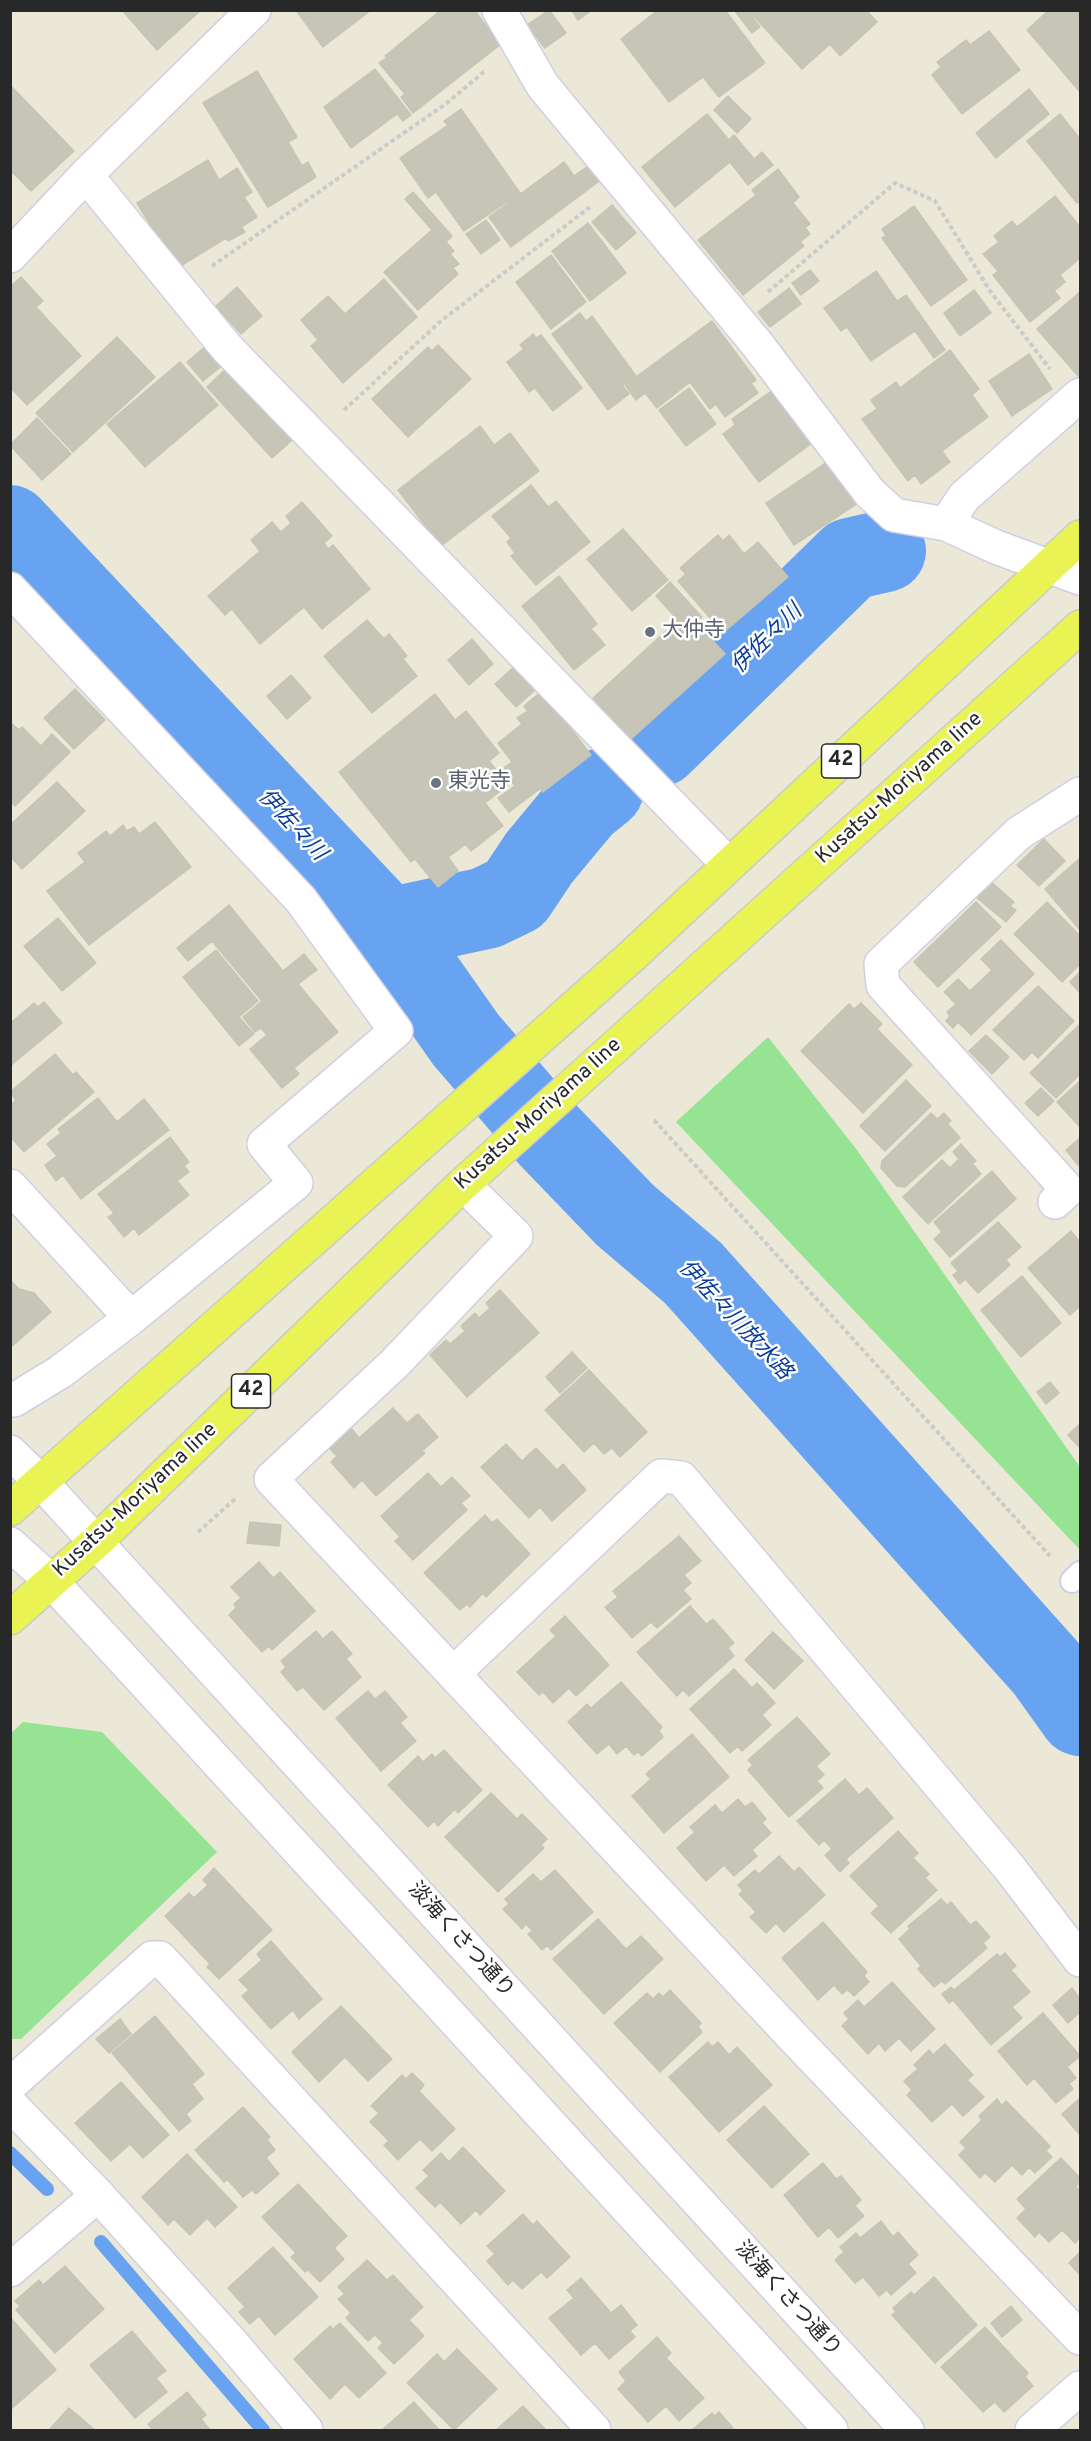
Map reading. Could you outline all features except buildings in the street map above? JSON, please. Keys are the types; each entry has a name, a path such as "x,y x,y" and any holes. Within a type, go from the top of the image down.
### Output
{"main road":[{"name":"42","path":"10,1509 448,1117 633,955 1080,537"},
{"name":"Kusatsu-Moriyama line","path":"10,1617 96,1542 463,1184 1080,627"}],"street":[{"path":"10,256 86,175 254,10"},
{"path":"499,10 543,86 621,183 736,319 870,493 894,514 946,524 1080,578"},
{"path":"86,175 226,346 729,866"},
{"path":"946,524 964,497 1077,398"},
{"path":"10,589 301,900 396,1031 264,1144 296,1183 131,1318 60,1372 14,1400"},
{"path":"1055,1202 1068,1190 883,985 880,964 1019,833 1080,794"},
{"path":"463,1184 516,1236 395,1363 271,1479 794,2038 1080,2338"},
{"path":"10,1186 131,1318"},
{"name":"淡海くさつ通り","path":"10,1452 41,1482 907,2430"},
{"path":"454,1673 661,1476 681,1478 1008,1866 1080,1960"},
{"path":"10,1544 51,1581 831,2430"},
{"path":"10,2085 152,1958 160,1958 594,2430"},
{"path":"10,2104 98,2195 231,2342 306,2430"},
{"path":"10,2270 98,2195"},
{"path":"1032,2430 1080,2388"}],"path":[{"path":"179,289 447,103 519,42"},
{"path":"314,437 441,321 621,183"},
{"path":"736,319 895,183 935,201 990,291 1077,398"},
{"path":"654,1120 1076,1577"}],"green space":[{"path":"768,1037 857,1150 1080,1467 1080,1550 676,1122"},
{"path":"23,1722 102,1732 217,1852 21,2039 11,2039 10,1734"}],"waterway":[{"name":"伊佐々川放水路","path":"10,526 388,929 466,1040 549,1136 625,1215 693,1273 1047,1669 1080,1715"},
{"name":"伊佐々川","path":"659,746 850,559 885,551"},
{"name":"伊佐々川","path":"388,929 486,908 515,894 539,858 583,805 603,789"},
{"path":"10,2153 47,2189"},
{"path":"101,2242 263,2430"}],"place":[{"name":"大仲寺","path":"650,632"},
{"name":"東光寺","path":"436,783"}]}
